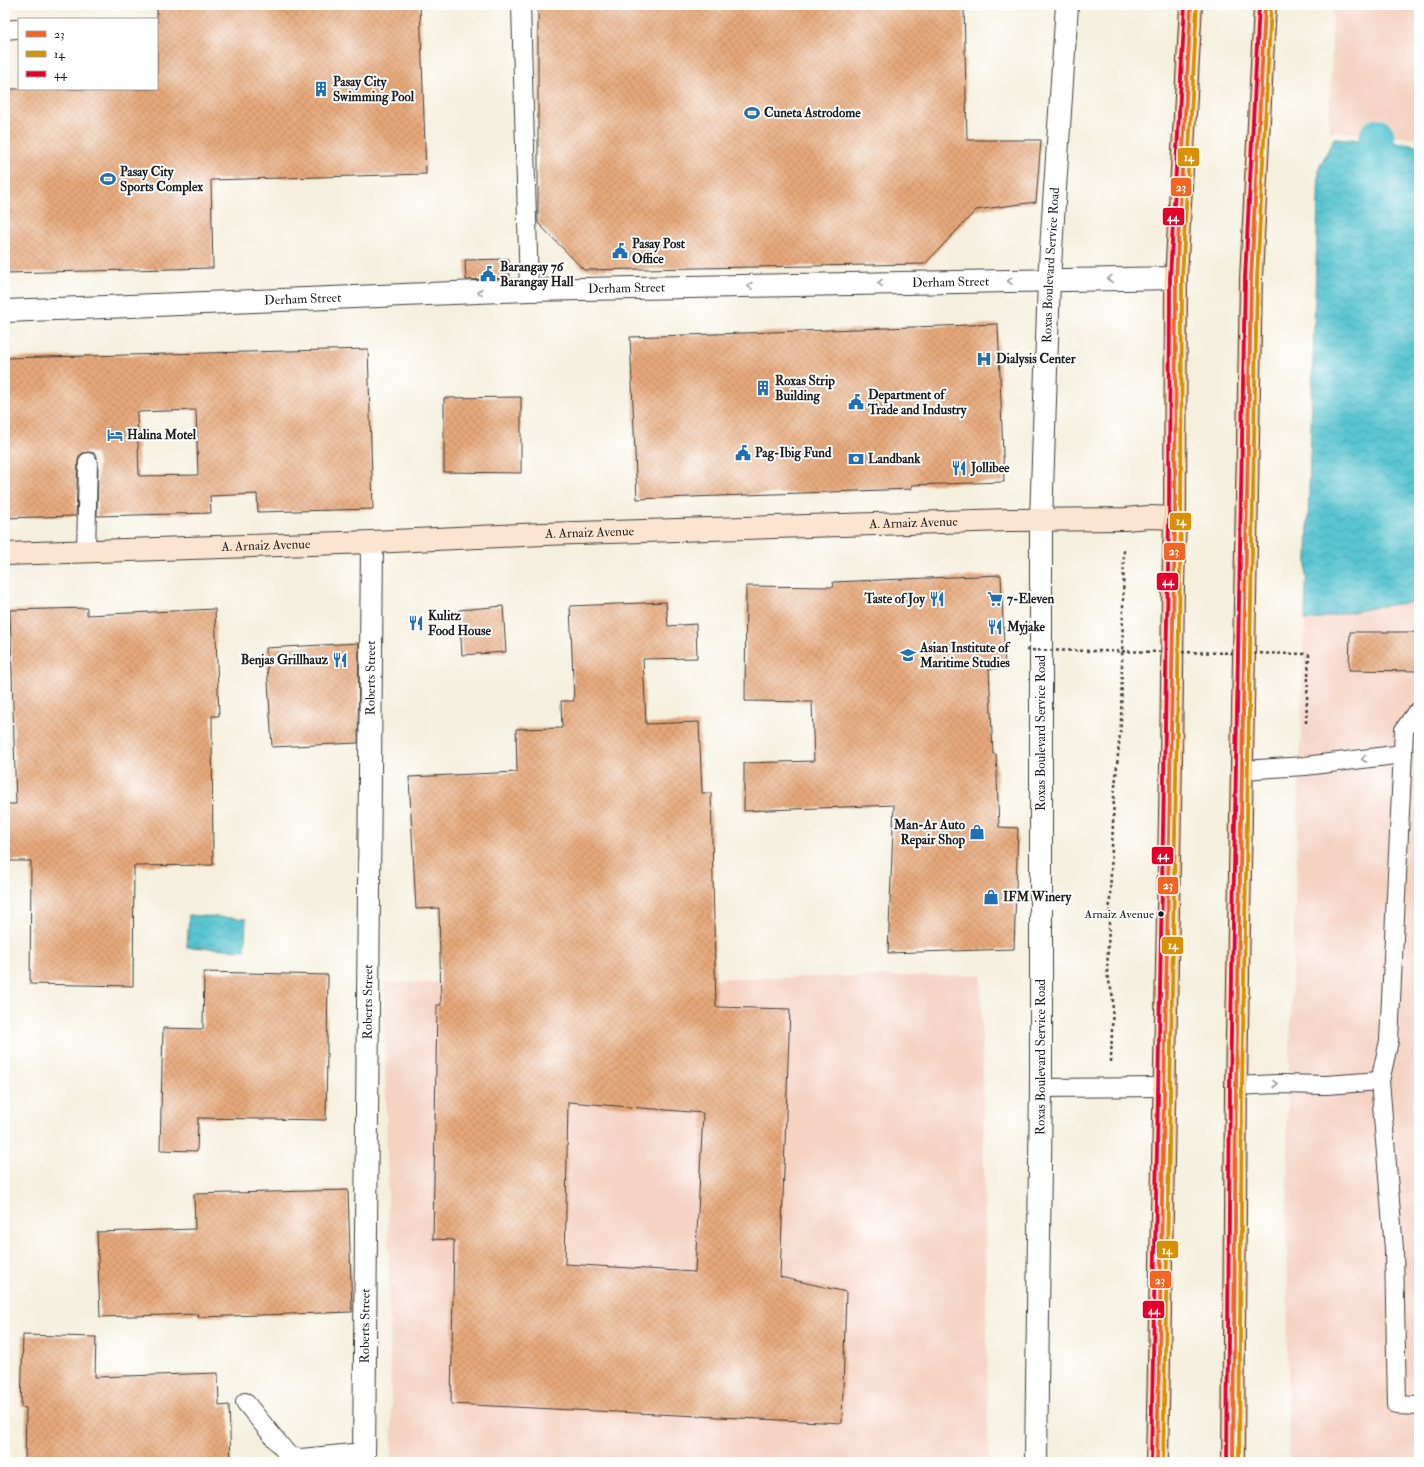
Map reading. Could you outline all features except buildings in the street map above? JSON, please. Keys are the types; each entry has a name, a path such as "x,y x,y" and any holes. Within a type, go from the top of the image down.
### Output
{"highway":[{"path":"1157,1462 1175,518 1176,278 1191,5"},
{"path":"1233,1462 1236,1086 1251,278 1266,5"}],"main road":[{"name":"A. Arnaiz Avenue","path":"5,554 86,553 551,534 1125,519 1149,517 1175,518"}],"street":[{"name":"Roxas Boulevard Service Road","path":"1036,1462 1041,1088 1041,520 1049,280 1067,5"},
{"name":"Derham Street","path":"5,311 529,290 1176,278"},
{"name":"Roberts Street","path":"364,1457 372,542"}],"lane":[{"path":"521,5 529,290"},
{"path":"86,553 88,462"},
{"path":"1419,711 1415,714 1404,730 1389,1041 1380,1081 1394,1249 1398,1405 1419,1406"},
{"path":"1242,770 1305,766 1403,754"},
{"path":"1236,1086 1278,1084 1326,1085 1380,1081"},
{"path":"1041,1088 1165,1087"},
{"path":"245,1402 290,1456 301,1458 364,1457"}],"path":[{"path":"1111,1088 1112,998 1107,974 1114,797 1121,723 1125,519"},
{"path":"1026,650 1309,654 1306,723"}],"shaded area":[{"path":"1333,5 1419,5 1419,138 1329,131"},
{"path":"1419,601 1419,1462 1288,1462 1287,1124 1305,621 1382,606"},
{"path":"981,975 989,1462 392,1462 384,983"}],"water":[{"path":"1334,138 1405,143 1419,146 1419,601 1382,606 1305,621 1319,168"},
{"path":"189,915 246,919 245,950 187,947"}],"waterway":[{"path":"1376,188 1377,136"}],"transit line":[{"name":"44","path":"1151,1462 1169,518 1170,278 1185,5"},
{"name":"23","path":"1157,1462 1175,518 1176,278 1191,5"},
{"name":"14","path":"1163,1462 1181,518 1182,278 1197,5"},
{"name":"44","path":"1227,1462 1230,1086 1245,278 1259,5"},
{"name":"23","path":"1233,1462 1236,1086 1251,278 1265,5"},
{"name":"14","path":"1239,1462 1242,1086 1257,278 1271,5"}],"place":[{"name":"Pasay City Swimming Pool","path":"321,89"},
{"name":"Cuneta Astrodome","path":"752,113"},
{"name":"Pasay City Sports Complex","path":"108,179"},
{"name":"Pasay Post Office","path":"620,251"},
{"name":"Barangay 76 Barangay Hall","path":"488,274"},
{"name":"Dialysis Center","path":"984,359"},
{"name":"Roxas Strip Building","path":"763,388"},
{"name":"Department of Trade and Industry","path":"856,402"},
{"name":"Halina Motel","path":"115,435"},
{"name":"Pag-Ibig Fund","path":"743,453"},
{"name":"Landbank","path":"856,459"},
{"name":"Jollibee","path":"959,468"},
{"name":"Taste of Joy","path":"937,599"},
{"name":"7-Eleven","path":"995,599"},
{"name":"Kulitz Food House","path":"416,623"},
{"name":"Myjake","path":"995,627"},
{"name":"Asian Institute of Maritime Studies","path":"908,655"},
{"name":"Benjas Grillhauz","path":"340,660"},
{"name":"Man-Ar Auto Repair Shop","path":"977,832"},
{"name":"IFM Winery","path":"991,897"},
{"name":"Arnaiz Avenue","path":"1161,914"}]}
